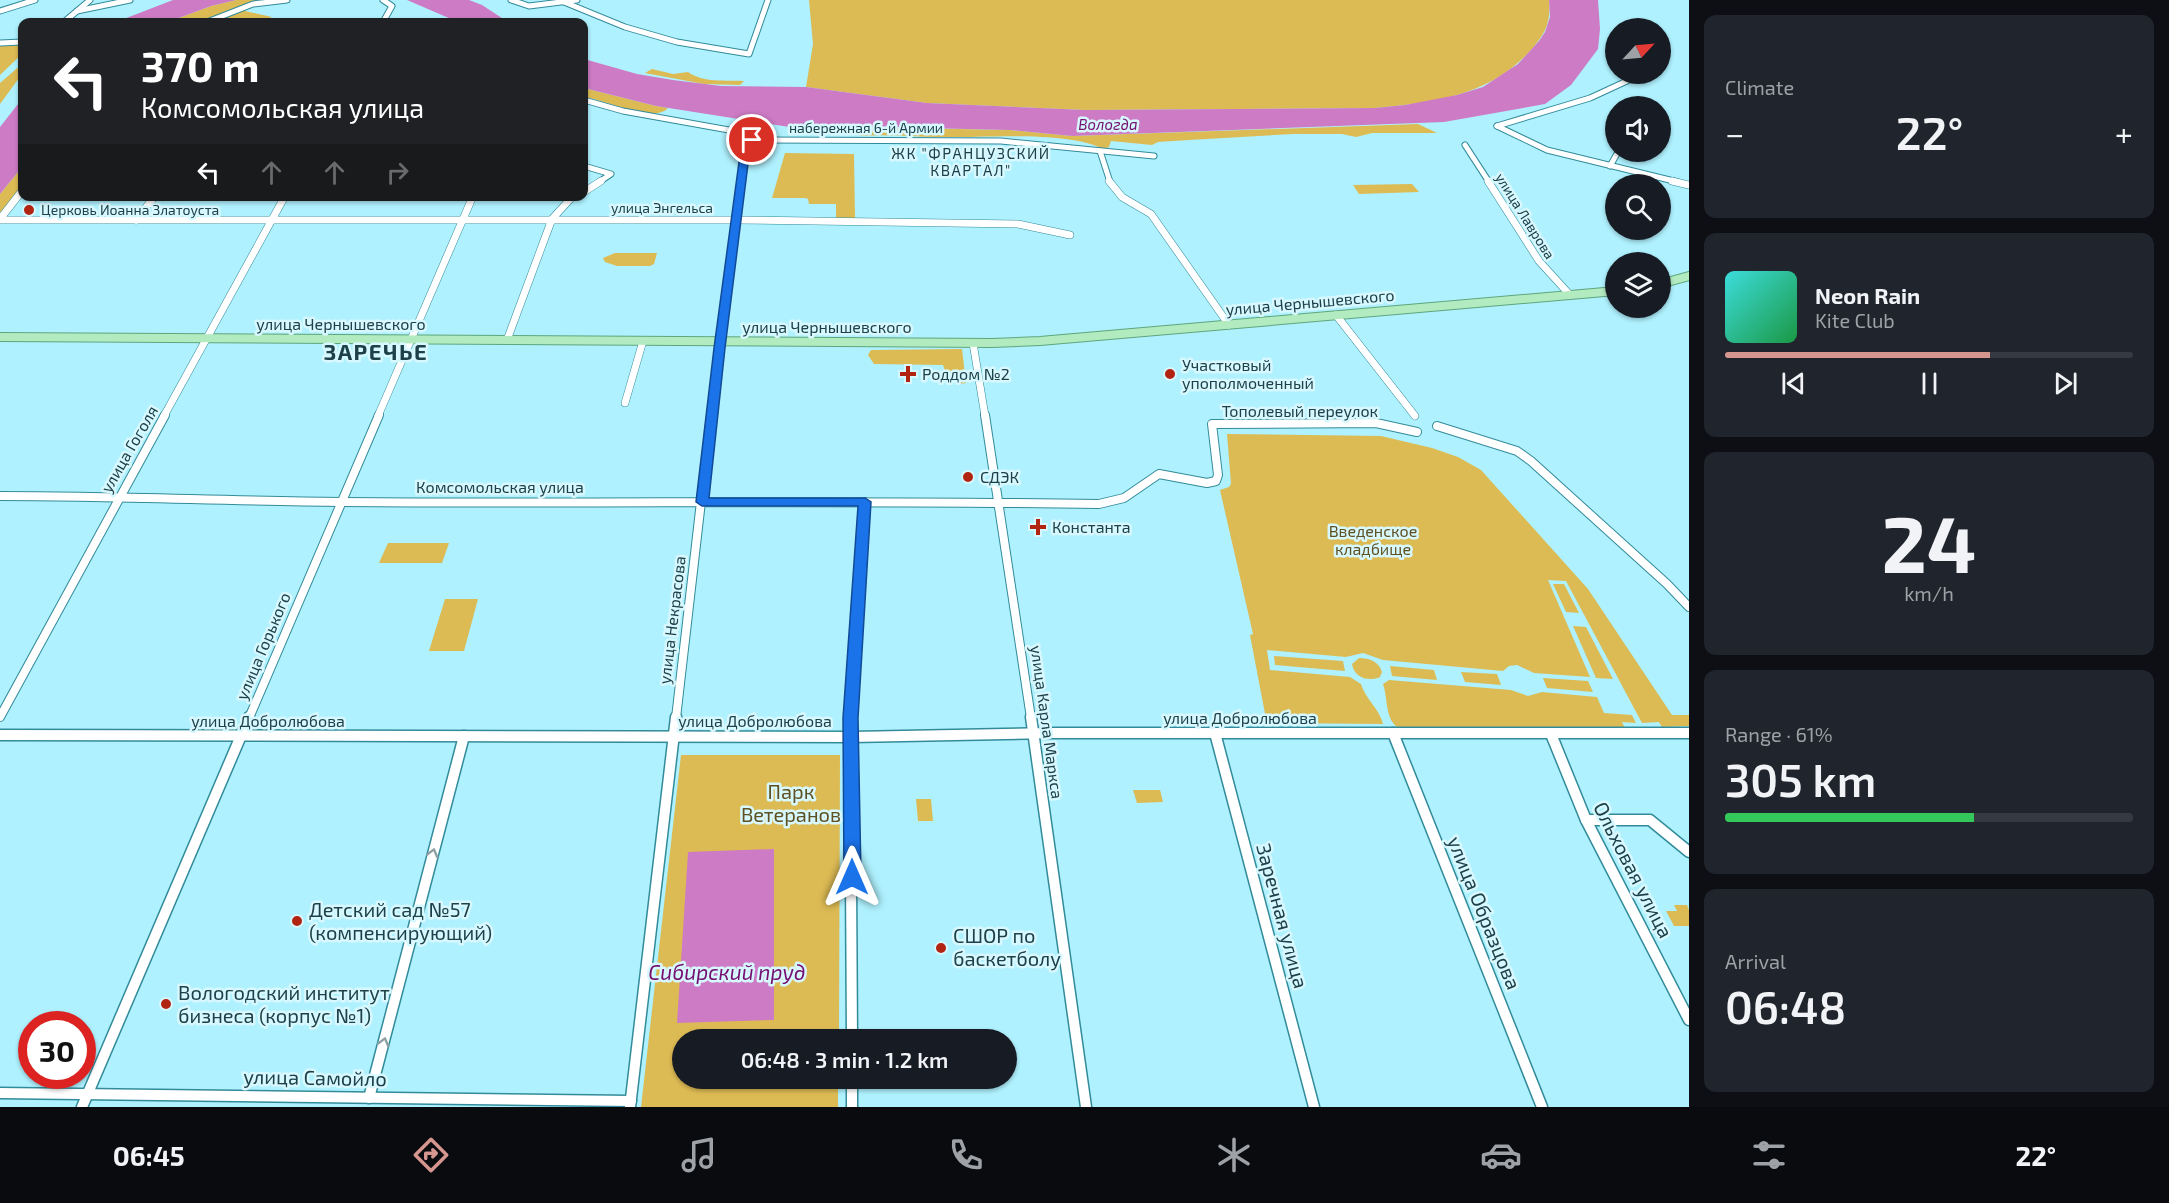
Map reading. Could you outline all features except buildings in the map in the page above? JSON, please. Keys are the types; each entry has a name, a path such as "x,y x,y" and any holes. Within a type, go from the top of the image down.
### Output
{"main road":[{"path":"1671,281 1689,276"},
{"name":"улица Чернышевского","path":"0,338 973,343 1040,341 1605,292"}],"street":[{"path":"0,11 35,0"},
{"path":"69,18 90,0"},
{"path":"77,11 130,0"},
{"path":"217,18 254,4 287,0"},
{"path":"383,0 392,4 392,9 386,18"},
{"path":"510,0 529,6 577,0"},
{"path":"564,2 624,27 677,42 749,54 768,0"},
{"path":"0,43 18,42"},
{"path":"1626,84 1604,94 1497,126 1547,150 1689,185"},
{"name":"набережная 6-й Армии","path":"588,101 623,111 740,132 752,140 1001,141 1154,156"},
{"name":"улица Некрасова","path":"630,1104 721,341 746,147 752,140"},
{"name":"улица Лаврова","path":"1465,146 1486,175 1530,251 1570,295"},
{"path":"1100,151 1103,172 1115,192 1131,206 1151,214 1229,325"},
{"path":"1610,166 1612,162"},
{"path":"588,167 611,174 588,189"},
{"path":"0,219 18,196"},
{"path":"136,220 151,201"},
{"name":"улица Гоголя","path":"0,717 282,201"},
{"name":"улица Горького","path":"85,1101 471,201"},
{"path":"507,340 552,219 558,215 566,201"},
{"name":"улица Энгельса","path":"0,219 552,219 1018,224 1034,225 1047,232 1070,235"},
{"path":"1336,315 1415,416"},
{"path":"625,403 643,341"},
{"name":"улица Карла Маркса","path":"973,343 1000,502 1086,1107"},
{"name":"Тополевый переулок","path":"1000,502 1013,504 1110,503 1124,498 1160,474 1212,482 1218,478 1218,475 1212,424 1376,423 1418,432"},
{"path":"1437,426 1517,452 1531,460 1667,584 1689,607"},
{"name":"Комсомольская улица","path":"0,496 120,496 341,502 1000,502"},
{"path":"852,1029 852,737 850,718 865,502"},
{"name":"улица Добролюбова","path":"0,735 852,737 1215,733 1689,733"},
{"name":"Заречная улица","path":"1215,733 1314,1107"},
{"name":"улица Образцова","path":"1393,733 1542,1107"},
{"name":"Ольховая улица","path":"1551,734 1586,820 1689,1020"},
{"path":"369,1098 464,736"},
{"path":"1586,820 1650,820 1689,852"},
{"path":"852,1089 852,1107"},
{"name":"улица Самойло","path":"0,1093 85,1101 369,1098 630,1104"}],"green space":[{"path":"236,0 270,0 246,5 214,18 179,18"},
{"path":"809,0 1549,0 1549,8 1544,33 1515,65 1479,87 1439,100 1375,108 1085,110 927,103 806,87 813,44"},
{"path":"241,10 272,17 270,18 221,18"},
{"path":"18,43 18,58 0,75 0,44"},
{"path":"18,67 18,79 0,104 0,83"},
{"path":"652,69 673,74 688,72 701,78 722,81 744,81 740,85 704,84 645,73"},
{"path":"588,89 668,108 661,112 640,112 588,98"},
{"path":"1418,124 1437,133 1372,133 1356,137 1342,134 1293,134 1158,142 1152,145 1111,141 1109,147 1103,149 1087,143 1047,137 861,136 857,131 858,127 1010,130 1072,136"},
{"path":"785,153 854,154 855,218 836,218 836,204 809,204 808,199 805,198 772,198"},
{"path":"18,172 18,192 0,213 0,194"},
{"path":"1412,184 1419,192 1359,194 1353,185"},
{"path":"615,253 657,253 654,264 650,266 617,266 605,262 603,258"},
{"path":"962,349 966,383 959,384 947,376 943,365 874,364 868,355 871,350"},
{"name":"Введенское кладбище","path":"1227,434 1381,436 1432,448 1458,457 1481,470 1588,589 1672,715 1689,715 1689,726 1662,727 1659,722 1642,723 1566,581 1548,580 1590,677 1534,673 1517,665 1509,666 1503,671 1383,660 1363,653 1346,657 1267,650 1270,670 1350,677 1361,684 1383,724 1270,723 1266,719 1250,635 1253,634 1220,490 1231,484"},
{"path":"388,543 449,543 442,563 379,563"},
{"path":"1553,584 1564,584 1579,613 1566,612"},
{"path":"445,599 478,599 464,651 429,651"},
{"path":"1573,626 1586,627 1613,679 1596,678"},
{"path":"1274,656 1343,661 1345,671 1275,665"},
{"path":"1359,658 1376,663 1382,672 1380,677 1367,679 1359,676 1352,664"},
{"path":"1390,666 1434,670 1437,680 1392,676"},
{"path":"1461,672 1497,674 1501,685 1465,682"},
{"path":"1543,678 1588,681 1593,692 1547,688"},
{"path":"1389,680 1511,690 1528,696 1542,692 1597,697 1604,713 1632,715 1636,723 1622,722 1626,730 1399,728 1391,720 1388,709 1383,684"},
{"name":"Парк Ветеранов","path":"681,755 840,755 839,1029 672,1029 672,1089 838,1089 838,1107 641,1107"},
{"path":"1133,790 1160,790 1163,802 1137,803"},
{"path":"916,799 931,799 933,821 918,821"},
{"path":"1674,905 1687,905 1689,926 1674,926 1666,911 1677,911"}],"water":[{"path":"173,0 236,0 179,18 126,18"},
{"path":"407,0 469,0 482,5 502,18 449,18"},
{"name":"Вологда","path":"1549,0 1598,0 1600,29 1598,49 1571,85 1545,104 1444,122 1072,136 1010,130 796,128 656,106 588,89 588,60 637,74 673,80 721,86 806,87 927,103 1085,110 1375,108 1457,95 1483,87 1518,64 1539,41 1550,17"},
{"path":"18,104 18,172 0,194 0,127"},
{"name":"Сибирский пруд","path":"774,849 774,1020 677,1023 688,852"}],"place":[{"name":"Церковь Иоанна Златоуста","path":"29,210"},
{"name":"Роддом №2","path":"908,374"},
{"name":"Участковый упополмоченный","path":"1170,374"},
{"name":"СДЭК","path":"968,477"},
{"name":"Константа","path":"1038,527"},
{"name":"Детский сад №57 (компенсирующий)","path":"297,921"},
{"name":"СШОР по баскетболу","path":"941,948"},
{"name":"Вологодский институт бизнеса (корпус №1)","path":"166,1004"}],"district":[{"name":"ЖК \"ФРАНЦУЗСКИЙ КВАРТАЛ\"","path":"971,162"},
{"name":"ЗАРЕЧЬЕ","path":"376,352"}],"route":[{"path":"752,140 746,147 723,335 719,348 702,502 865,502 850,718 852,877"}]}
